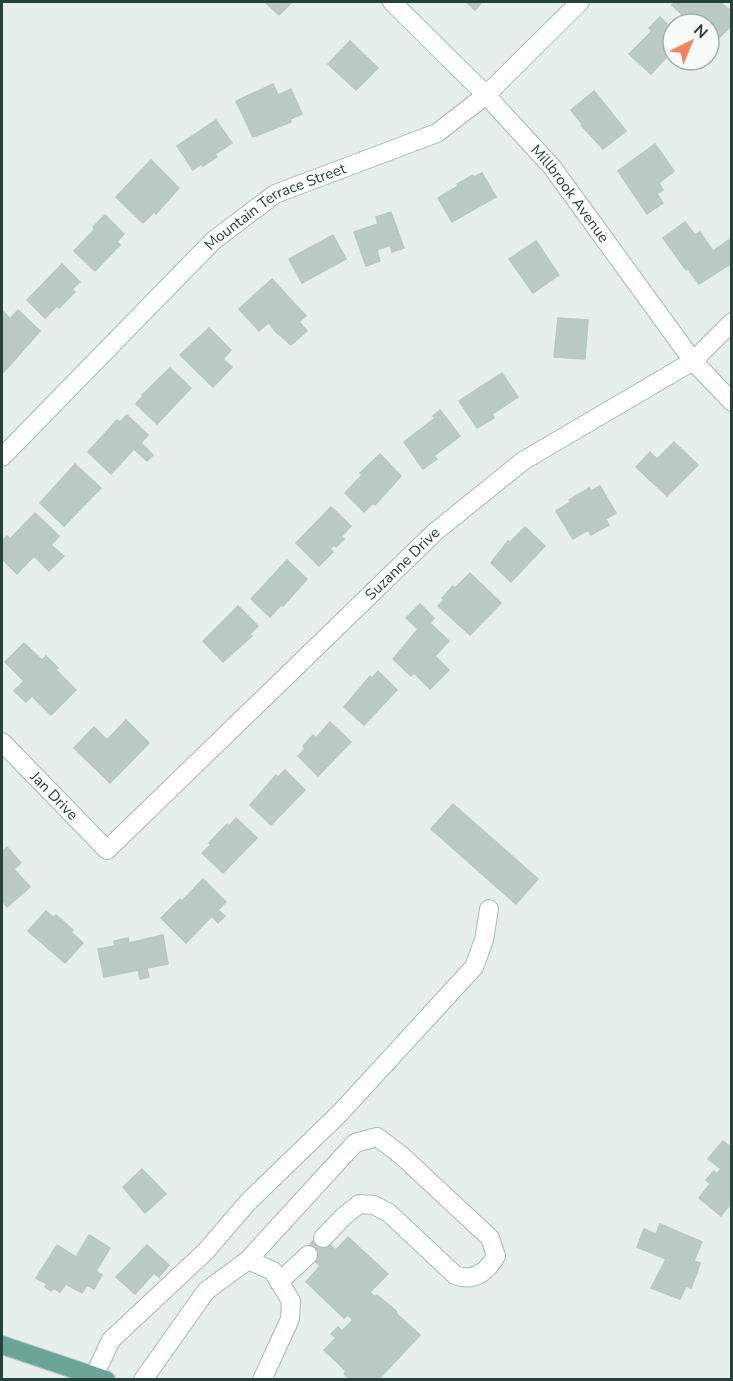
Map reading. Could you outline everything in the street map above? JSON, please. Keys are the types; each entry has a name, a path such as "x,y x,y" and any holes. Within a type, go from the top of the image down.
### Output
{"main road":[{"path":"2,1345 100,1378"}],"street":[{"name":"Millbrook Avenue","path":"392,2 486,95 552,167 693,361 732,402"},
{"name":"Mountain Terrace Street","path":"2,457 213,241 275,194 437,133 486,95 580,2"},
{"name":"Suzanne Drive","path":"108,850 435,532 523,460 693,361 732,322"},
{"name":"Jan Drive","path":"2,742 108,850"},
{"path":"100,1378 111,1340 206,1251 248,1202 340,1113 474,967 484,940 489,909"},
{"path":"143,1380 206,1291 248,1260 355,1143 377,1137 401,1155 490,1238 496,1256 491,1265 476,1276 466,1279 455,1275 389,1213 374,1205 359,1204 323,1238"},
{"path":"279,1282 308,1255"},
{"path":"248,1260 273,1271 291,1301 290,1319 262,1380"}],"building":[{"path":"265,2 292,2 279,15"},
{"path":"466,2 482,2 475,10"},
{"path":"675,2 720,2 732,12 732,25 721,36 721,12 679,12 672,5"},
{"path":"661,18 661,63 651,74 629,54 652,31 649,28"},
{"path":"350,41 378,68 356,90 328,64"},
{"path":"273,84 278,95 291,89 302,114 290,119 291,122 253,137 236,101"},
{"path":"594,91 626,131 603,149 571,110"},
{"path":"216,120 232,143 215,154 217,157 193,170 177,146"},
{"path":"655,144 674,171 659,183 663,190 657,194 663,203 647,214 618,171"},
{"path":"151,160 179,188 156,214 154,212 143,223 116,197"},
{"path":"482,173 496,197 452,222 438,198 458,186 457,184"},
{"path":"391,212 404,248 392,252 390,245 377,250 380,261 366,266 354,232 378,224 376,217"},
{"path":"105,215 124,234 117,242 120,245 95,271 74,251"},
{"path":"685,222 695,235 700,232 713,251 732,238 732,263 699,284 663,238"},
{"path":"333,235 346,259 302,283 289,259"},
{"path":"536,241 559,275 533,293 509,259"},
{"path":"62,264 80,282 72,289 75,292 45,318 27,300"},
{"path":"272,279 306,316 299,322 307,331 291,345 274,330 269,322 259,331 239,309"},
{"path":"2,310 10,319 18,310 40,331 2,374"},
{"path":"558,318 588,320 585,359 554,357"},
{"path":"209,328 231,350 223,359 232,367 213,387 180,355"},
{"path":"170,368 191,388 157,424 136,404 142,395"},
{"path":"502,373 518,397 492,414 494,418 477,428 459,401"},
{"path":"440,410 460,436 434,456 437,459 423,469 404,442 435,418 433,416"},
{"path":"127,415 148,435 141,443 153,455 147,461 134,449 111,474 88,452 117,420 120,422"},
{"path":"674,442 698,465 667,496 636,467 650,452 657,459"},
{"path":"380,454 401,476 375,505 373,503 364,512 345,493 362,475 360,473"},
{"path":"75,464 101,488 64,526 40,503"},
{"path":"600,486 616,513 606,519 609,525 591,535 588,530 573,539 556,511 589,488 591,491"},
{"path":"331,507 351,526 341,537 344,539 336,547 334,545 330,549 333,552 319,566 296,543"},
{"path":"35,513 59,536 51,545 64,556 49,571 34,556 17,574 2,559 2,541 7,536 10,539"},
{"path":"525,527 545,546 511,582 491,563 508,541 510,542"},
{"path":"287,560 307,579 270,617 251,599"},
{"path":"470,573 501,603 470,635 438,606 453,586 455,588"},
{"path":"420,604 434,618 430,623 449,641 435,656 449,670 430,689 414,673 411,676 393,659 418,629 406,618"},
{"path":"238,606 258,626 250,634 252,636 223,662 203,641"},
{"path":"24,643 42,660 46,656 76,690 51,715 32,696 26,702 14,691 24,681 5,662"},
{"path":"378,671 397,690 364,725 344,707 370,676 372,678"},
{"path":"126,720 149,743 110,783 74,748 94,727 107,740"},
{"path":"330,722 351,742 318,776 298,756 313,735 316,738"},
{"path":"285,770 305,790 271,825 250,805 276,775 278,777"},
{"path":"453,804 538,879 516,904 431,829"},
{"path":"236,818 257,838 223,873 202,853 227,824 229,826"},
{"path":"7,847 21,863 14,869 30,887 7,907 2,900 2,852"},
{"path":"203,879 226,902 218,910 225,916 218,923 212,916 186,943 161,918 180,899 182,901"},
{"path":"46,911 54,918 56,915 73,930 71,932 83,943 65,963 28,931"},
{"path":"163,935 168,964 147,968 149,977 140,979 138,970 104,977 98,949 115,946 114,941 128,938 129,943"},
{"path":"723,1141 732,1148 732,1202 721,1216 699,1198 710,1184 706,1180 714,1171 717,1174 721,1169 708,1159"},
{"path":"142,1169 166,1194 145,1213 123,1187"},
{"path":"660,1224 702,1242 694,1261 700,1263 697,1273 691,1288 686,1286 680,1299 651,1288 666,1259 637,1247 644,1229 656,1234"},
{"path":"319,1234 336,1250 348,1237 388,1274 370,1292 396,1311 420,1335 378,1380 350,1380 344,1374 346,1371 324,1350 336,1338 331,1334 338,1327 342,1331 353,1320 348,1315 344,1318 306,1282 320,1266 304,1251"},
{"path":"89,1235 110,1248 96,1271 102,1275 94,1289 87,1285 82,1293 66,1284 60,1292 53,1288 51,1291 45,1287 47,1284 36,1278 57,1245 76,1257"},
{"path":"147,1245 169,1265 159,1277 154,1273 135,1294 116,1277"}]}
